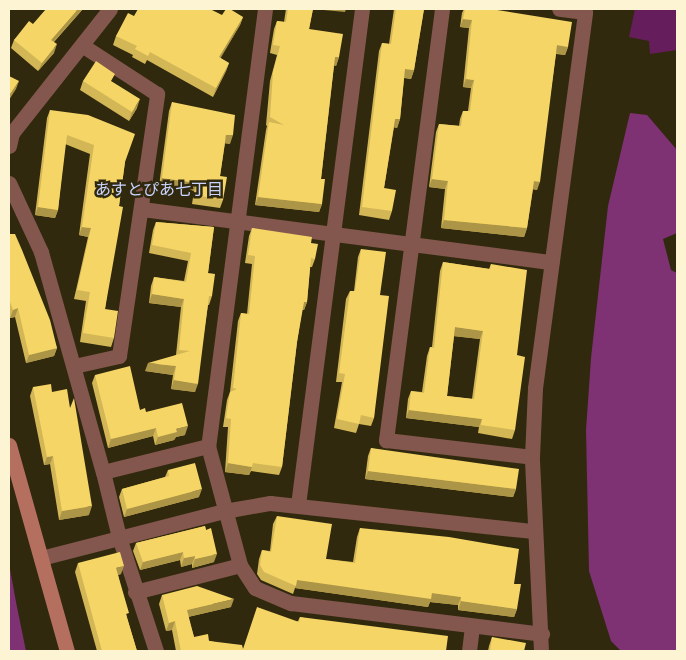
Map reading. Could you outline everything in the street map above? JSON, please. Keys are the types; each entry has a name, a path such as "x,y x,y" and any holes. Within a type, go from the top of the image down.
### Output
{"street":[{"path":"9,146 12,133 83,46 110,9"},
{"path":"298,505 331,232 362,9"},
{"path":"442,9 410,243 386,440 532,457"},
{"path":"541,651 542,634 534,531 532,457 535,388 585,12 559,9"},
{"path":"260,11 208,446 224,511 240,564 255,588 291,603 542,634"},
{"path":"74,366 119,356 142,209 157,94 83,46"},
{"path":"9,183 41,252 74,366 119,537 135,592 156,651"},
{"path":"142,209 552,262"},
{"path":"9,445 67,651"},
{"path":"103,472 208,446"},
{"path":"41,558 224,511 270,503 534,531"},
{"path":"135,592 240,564"},
{"path":"469,651 472,626"}],"shaded area":[{"path":"635,9 677,9 677,50 650,54 649,41 629,37"},
{"path":"630,113 647,115 677,150 677,233 663,239 671,270 677,273 677,651 621,651 611,641 589,571 586,430 591,358 608,206"},
{"path":"9,564 16,602 26,651 9,651"}],"building":[{"path":"46,9 78,9 51,40 57,44 42,63 14,40 29,21 33,24"},
{"path":"138,9 210,9 222,15 226,9 230,9 243,17 219,57 229,63 216,88 150,52 148,56 135,49 137,46 116,36 128,13 134,16"},
{"path":"288,9 313,9 309,29 343,34 339,57 335,57 321,179 325,179 322,204 258,197 269,122 284,125 270,117 273,72 280,46 273,45 277,21 286,22"},
{"path":"396,9 424,9 414,70 405,69 400,119 395,119 384,188 396,190 392,211 362,207 382,43 391,44"},
{"path":"465,9 491,9 572,22 568,47 557,45 540,182 534,181 527,228 444,220 448,181 432,179 439,124 461,126 463,111 470,111 474,80 466,79 472,20 463,19"},
{"path":"96,61 115,74 111,81 140,99 132,112 83,81"},
{"path":"9,76 19,81 9,96"},
{"path":"172,102 235,115 233,135 226,135 220,176 227,177 223,200 195,195 197,183 162,178"},
{"path":"50,110 88,115 135,134 125,162 119,206 123,207 105,309 118,311 114,338 83,333 90,292 77,290 91,228 82,227 94,145 67,135 58,210 38,207"},
{"path":"156,222 214,227 208,273 215,274 212,296 209,296 198,384 174,380 176,366 148,363 190,351 179,350 184,299 152,294 154,277 186,282 191,253 152,245"},
{"path":"252,228 312,237 311,243 318,244 315,259 311,258 307,302 304,302 297,342 282,467 253,463 252,467 228,463 231,419 226,418 230,392 237,389 233,388 241,313 249,314 255,256 248,255"},
{"path":"9,234 15,234 22,250 50,320 57,348 29,355 18,308 13,310 9,299"},
{"path":"361,249 386,252 380,295 389,296 374,418 361,415 359,424 337,419 345,374 339,373 350,291 355,291"},
{"path":"443,262 490,269 491,264 527,270 517,355 525,357 515,430 481,425 482,419 409,410 411,391 424,393 430,347 434,348","holes":["455,327 483,331 474,399 447,396"]},
{"path":"130,366 140,410 145,408 146,412 182,403 188,426 176,429 177,432 158,437 156,428 111,439 95,375"},
{"path":"51,384 52,392 67,389 70,408 74,398 92,506 62,511 53,456 47,457 33,387"},
{"path":"371,448 519,469 516,489 368,471"},
{"path":"195,463 202,489 127,509 122,489 169,476 168,470"},
{"path":"277,516 332,524 326,559 355,563 360,528 449,537 519,549 514,584 521,584 517,609 461,601 461,597 432,593 431,599 297,580 296,586 264,572 260,565 262,550 271,552"},
{"path":"205,526 206,530 211,528 217,554 195,559 195,556 184,558 183,552 143,562 136,543"},
{"path":"120,552 124,566 116,568 129,613 126,614 137,651 102,651 78,563"},
{"path":"197,586 234,599 187,610 194,637 208,634 209,641 242,645 243,649 257,607 299,622 300,617 448,636 446,651 181,651 175,621 169,623 162,595"},
{"path":"492,637 526,643 524,651 490,651"}],"district":[{"name":"あすとぴあ七丁目","path":"159,189"}]}
